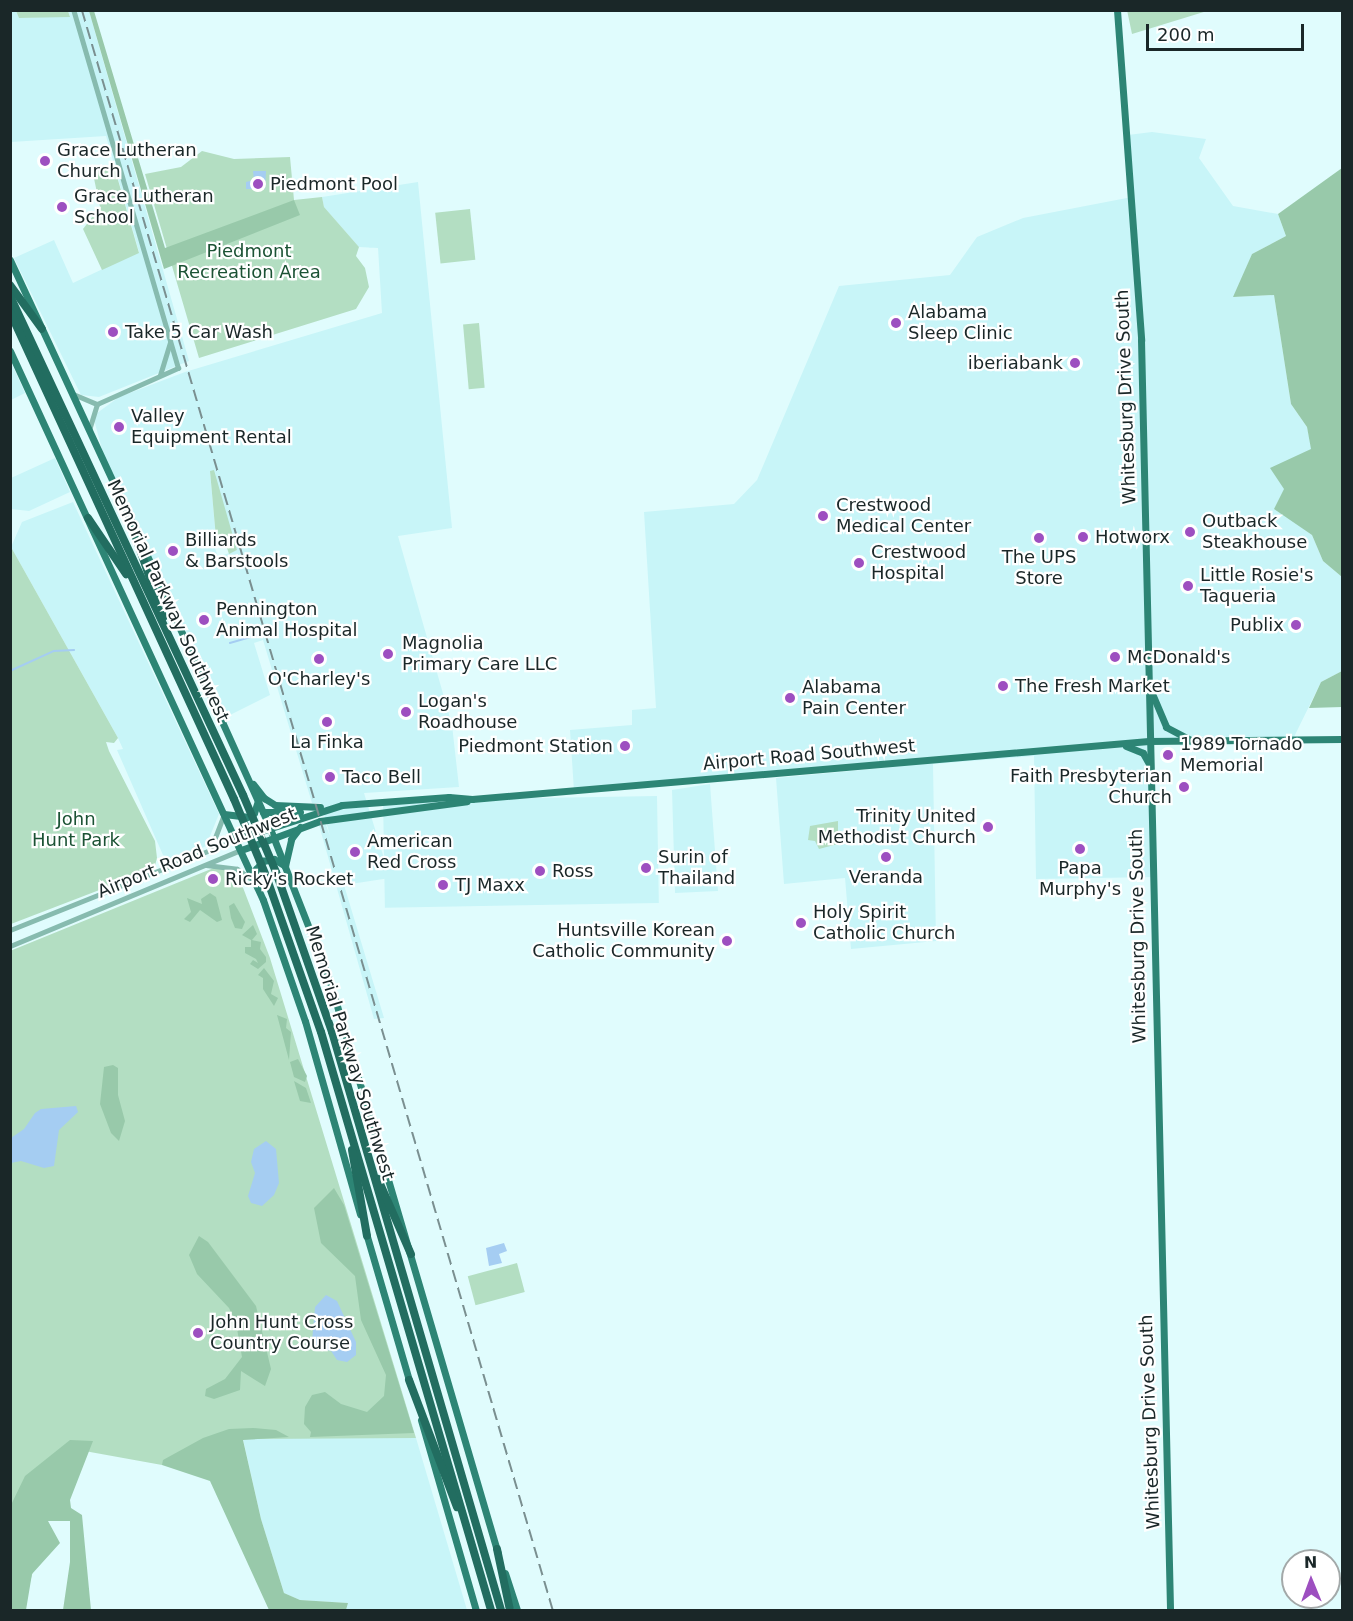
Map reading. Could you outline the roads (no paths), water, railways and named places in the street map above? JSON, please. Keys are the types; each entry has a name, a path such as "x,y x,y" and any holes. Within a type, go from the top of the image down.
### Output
{"highway":[{"path":"10,285 42,328"},
{"name":"Memorial Parkway Southwest","path":"10,296 243,795 276,872 322,1000 501,1611"},
{"name":"Memorial Parkway Southwest","path":"10,312 234,800 266,876 304,978 474,1546 491,1611"},
{"path":"129,517 165,627"},
{"path":"88,518 138,592"},
{"path":"345,1116 367,1236"},
{"path":"361,1133 411,1254"},
{"path":"409,1380 474,1546"},
{"path":"497,1550 510,1611"}],"main road":[{"name":"Whitesburg Drive South","path":"1117,10 1141,340 1170,1611"},
{"path":"10,260 263,812 341,1014 516,1611"},
{"path":"10,351 255,882 305,1021 476,1611"},
{"path":"1148,683 1166,727 1192,741"},
{"name":"Airport Road Southwest","path":"241,850 301,826 472,799 1149,741 1342,739"},
{"path":"1121,744 1143,753 1150,764"},
{"path":"239,761 264,798 275,805 300,808 342,806"},
{"name":"Airport Road Southwest","path":"237,839 269,826 342,806 449,797 472,799"},
{"path":"224,814 247,817 254,813 258,801"},
{"path":"263,812 317,811"},
{"path":"285,866 291,839 301,826"},
{"path":"255,882 256,869 263,861 274,860 285,866"}],"street":[{"path":"73,10 178,368 97,404 73,394"},
{"path":"160,375 170,341"},
{"path":"89,430 97,404"},
{"path":"211,848 224,814"},
{"name":"Airport Road Southwest","path":"10,930 237,839"},
{"name":"Airport Road Southwest","path":"10,946 241,850"},
{"path":"202,865 237,869 255,882"}],"waterway":[{"path":"270,631 276,628"},
{"path":"230,643 261,634"},
{"path":"10,671 54,651 74,650"}],"railway":[{"path":"82,10 553,1610"}],"place":[{"name":"Grace Lutheran Church","path":"45,161"},
{"name":"Piedmont Pool","path":"258,184"},
{"name":"Grace Lutheran School","path":"62,207"},
{"name":"Alabama Sleep Clinic","path":"896,323"},
{"name":"Take 5 Car Wash","path":"113,332"},
{"name":"iberiabank","path":"1075,363"},
{"name":"Valley Equipment Rental","path":"119,427"},
{"name":"Crestwood Medical Center","path":"823,516"},
{"name":"Outback Steakhouse","path":"1190,532"},
{"name":"Hotworx","path":"1083,537"},
{"name":"The UPS Store","path":"1039,538"},
{"name":"Billiards & Barstools","path":"173,551"},
{"name":"Crestwood Hospital","path":"859,563"},
{"name":"Little Rosie's Taqueria","path":"1188,586"},
{"name":"Pennington Animal Hospital","path":"204,620"},
{"name":"Publix","path":"1296,625"},
{"name":"Magnolia Primary Care LLC","path":"388,654"},
{"name":"McDonald's","path":"1115,657"},
{"name":"O'Charley's","path":"319,659"},
{"name":"The Fresh Market","path":"1003,686"},
{"name":"Alabama Pain Center","path":"790,698"},
{"name":"Logan's Roadhouse","path":"406,712"},
{"name":"La Finka","path":"327,722"},
{"name":"Piedmont Station","path":"625,746"},
{"name":"1989 Tornado Memorial","path":"1168,755"},
{"name":"Taco Bell","path":"330,777"},
{"name":"Faith Presbyterian Church","path":"1184,787"},
{"name":"Trinity United Methodist Church","path":"988,827"},
{"name":"Papa Murphy's","path":"1080,849"},
{"name":"American Red Cross","path":"355,852"},
{"name":"Veranda","path":"886,857"},
{"name":"Surin of Thailand","path":"646,868"},
{"name":"Ross","path":"540,871"},
{"name":"Ricky's Rocket","path":"213,879"},
{"name":"TJ Maxx","path":"443,885"},
{"name":"Holy Spirit Catholic Church","path":"801,923"},
{"name":"Huntsville Korean Catholic Community","path":"727,941"},
{"name":"John Hunt Cross Country Course","path":"198,1333"}],"park label":[{"name":"Piedmont Recreation Area","path":"249,262"},
{"name":"John Hunt Park","path":"76,830"}]}
